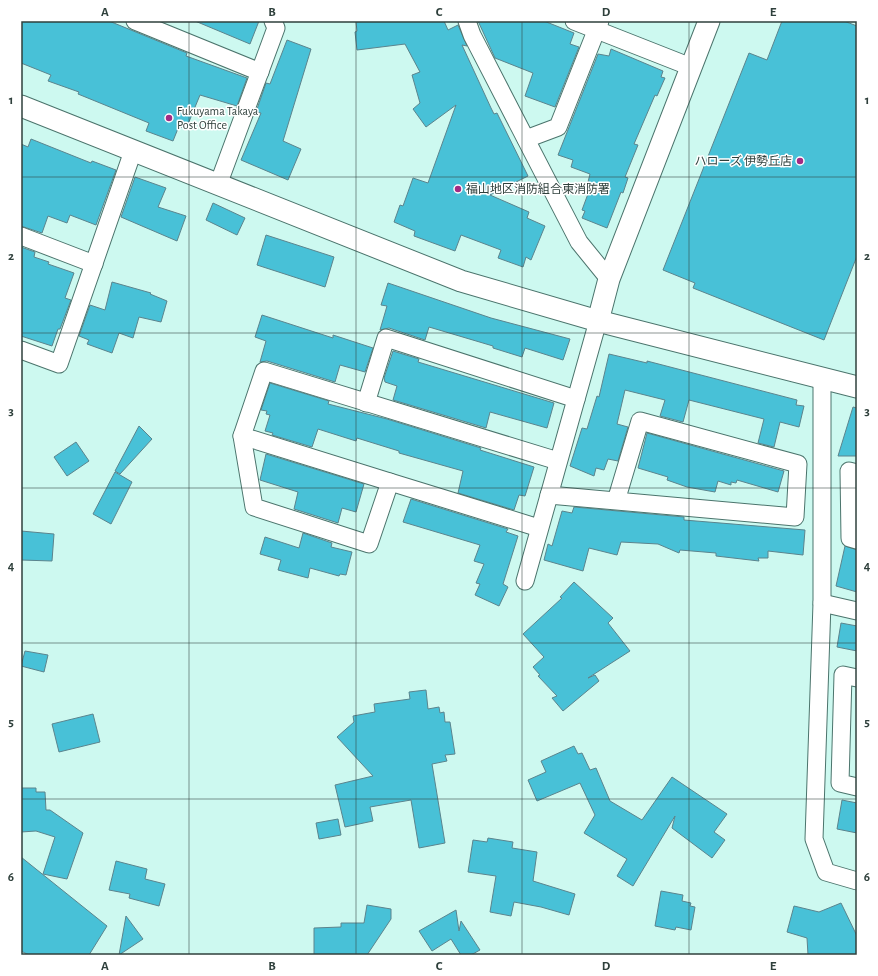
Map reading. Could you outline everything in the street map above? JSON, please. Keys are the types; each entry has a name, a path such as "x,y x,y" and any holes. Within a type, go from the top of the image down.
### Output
{"street":[{"path":"135,21 260,72"},
{"path":"218,185 276,28 273,21"},
{"path":"467,21 472,35 579,242 609,279"},
{"path":"574,21 598,25 692,67"},
{"path":"525,581 609,279 709,21"},
{"path":"526,139 558,127 598,25"},
{"path":"21,106 461,281 598,321 857,388"},
{"path":"21,350 59,364 134,152"},
{"path":"21,236 94,264"},
{"path":"366,403 386,338 576,399"},
{"path":"390,482 369,544 254,507 242,436 264,371 558,461"},
{"path":"822,378 822,603 814,839 826,872 857,881"},
{"path":"549,496 795,517 798,464 640,421 616,501"},
{"path":"242,436 539,528"},
{"path":"857,473 849,471 850,538 857,540"},
{"path":"822,603 857,611"},
{"path":"857,678 844,675 840,783 857,787"}],"building":[{"path":"21,21 109,21 187,53 186,56 247,78 237,106 200,95 186,129 179,126 173,141 146,131 149,123 78,94 79,92 48,81 51,75 21,63"},
{"path":"195,21 259,21 250,44"},
{"path":"444,21 448,30 458,25 467,46 462,45 491,108 494,114 497,113 528,176 490,195 529,212 527,218 545,226 531,260 526,257 523,267 498,258 501,250 461,235 455,251 414,236 415,231 394,222 400,205 403,206 413,178 428,183 456,105 426,127 413,109 420,103 412,75 420,72 405,44 357,50 355,32 357,31 356,22"},
{"path":"478,21 544,21 574,33 570,44 579,47 555,107 525,96 533,73 495,58"},
{"name":"ハローズ 伊勢丘店","path":"782,21 844,21 857,26 857,256 824,340 693,288 695,283 663,270 749,53 767,60"},
{"path":"287,40 311,49 283,141 301,149 288,180 241,160 261,113 256,112 266,83 270,84"},
{"path":"611,49 663,71 661,77 665,78 657,96 655,95 634,144 638,145 625,177 628,178 607,228 582,218 585,211 582,210 592,183 588,182 590,174 571,167 573,160 558,155 598,54 609,56"},
{"path":"31,139 91,163 92,161 116,170 96,225 70,215 67,223 48,216 42,233 21,226 21,144 28,147"},
{"path":"135,177 166,188 158,207 186,216 177,241 121,217"},
{"path":"213,203 245,218 237,235 206,220"},
{"path":"266,235 334,257 325,287 257,265"},
{"path":"21,247 35,252 34,257 49,262 48,264 74,273 65,298 71,300 52,346 21,336"},
{"path":"112,282 151,293 150,294 167,301 161,322 139,317 133,338 119,333 112,353 87,344 89,340 79,336 90,305 105,310"},
{"path":"388,283 491,318 570,339 563,360 525,348 522,357 493,348 493,346 429,327 425,340 389,328 380,330 387,306 381,305"},
{"path":"262,315 333,338 333,335 373,348 365,372 340,365 335,382 267,361 260,362 266,341 255,337"},
{"path":"393,351 419,359 418,362 554,403 547,428 490,412 486,428 393,400 397,386 385,382 384,378"},
{"path":"609,354 647,363 647,361 797,400 796,405 804,406 799,427 780,422 774,447 758,443 764,419 689,400 683,422 660,416 665,400 625,390 617,424 628,427 618,461 608,459 604,470 596,468 594,476 570,466 582,428 587,429 597,396 599,397"},
{"path":"270,383 329,401 328,404 387,419 481,448 480,450 534,467 525,496 519,495 514,510 458,493 463,471 399,453 399,451 357,438 356,441 318,429 312,447 272,435 273,433 265,431 270,415 266,414 267,411 261,410"},
{"path":"853,407 857,408 857,456 838,456"},
{"path":"139,426 152,439 120,474 115,471"},
{"path":"647,433 784,471 778,492 737,480 736,483 731,482 731,485 718,481 715,492 687,487 667,480 668,477 638,468"},
{"path":"76,442 89,461 67,476 54,457"},
{"path":"266,454 364,484 356,512 342,508 338,523 294,509 298,492 260,480"},
{"path":"115,472 132,482 111,524 93,514"},
{"path":"411,499 508,529 506,532 518,536 503,584 508,587 499,606 475,595 480,584 476,583 484,564 474,561 480,545 403,522"},
{"path":"574,507 684,517 684,520 805,530 803,555 768,551 768,558 758,558 759,561 716,556 716,553 680,550 679,553 658,544 621,542 617,555 589,548 583,571 544,560 548,544 552,546 562,511 572,513"},
{"path":"21,531 54,534 52,561 21,560"},
{"path":"303,533 332,543 331,547 352,552 346,575 340,574 339,576 310,568 308,578 278,570 281,560 260,554 265,537 299,548"},
{"path":"845,546 857,550 857,592 836,586"},
{"path":"574,582 613,618 608,623 630,651 588,678 595,675 599,681 563,711 552,698 557,696 538,676 540,675 533,667 544,657 523,634 562,598 560,597"},
{"path":"841,623 857,626 857,651 837,647"},
{"path":"25,651 48,655 44,672 21,666"},
{"path":"426,690 428,709 439,707 440,713 444,712 445,722 450,722 455,754 445,755 447,761 432,764 445,843 419,848 411,800 370,807 373,821 345,827 335,785 373,776 337,737 354,722 353,716 375,712 374,704 410,699 409,692"},
{"path":"93,714 100,742 59,752 52,724"},
{"path":"574,746 578,754 582,753 590,770 596,768 610,801 642,820 672,777 727,814 714,832 725,840 712,858 672,828 675,816 633,886 617,876 627,859 584,833 595,815 580,783 537,801 528,780 546,772 541,761"},
{"path":"21,788 36,788 36,792 45,792 46,810 50,810 83,833 67,879 43,874 55,837 36,831 21,832"},
{"path":"842,800 857,803 857,833 837,829"},
{"path":"338,819 341,835 319,839 316,823"},
{"path":"488,838 513,842 512,848 537,852 533,881 575,894 569,915 541,907 514,902 511,916 490,912 496,876 468,872 473,840 487,842"},
{"path":"21,857 107,926 89,955 29,955 21,951"},
{"path":"116,861 147,869 145,879 165,884 159,906 129,898 130,894 109,890"},
{"path":"661,891 683,895 682,901 691,903 690,906 695,907 691,930 676,927 675,930 655,926"},
{"path":"841,903 857,936 857,955 808,955 807,938 787,932 794,906 819,912"},
{"path":"367,905 391,909 391,919 367,955 314,955 314,928 341,927 341,923 364,923"},
{"path":"456,910 459,931 461,921 480,950 471,955 461,955 451,939 432,951 419,931"},
{"path":"126,916 143,939 119,955"}],"place":[{"name":"Fukuyama Takaya Post Office","path":"169,118"},
{"name":"ハローズ 伊勢丘店","path":"800,161"},
{"name":"福山地区消防組合東消防署","path":"458,189"}]}
